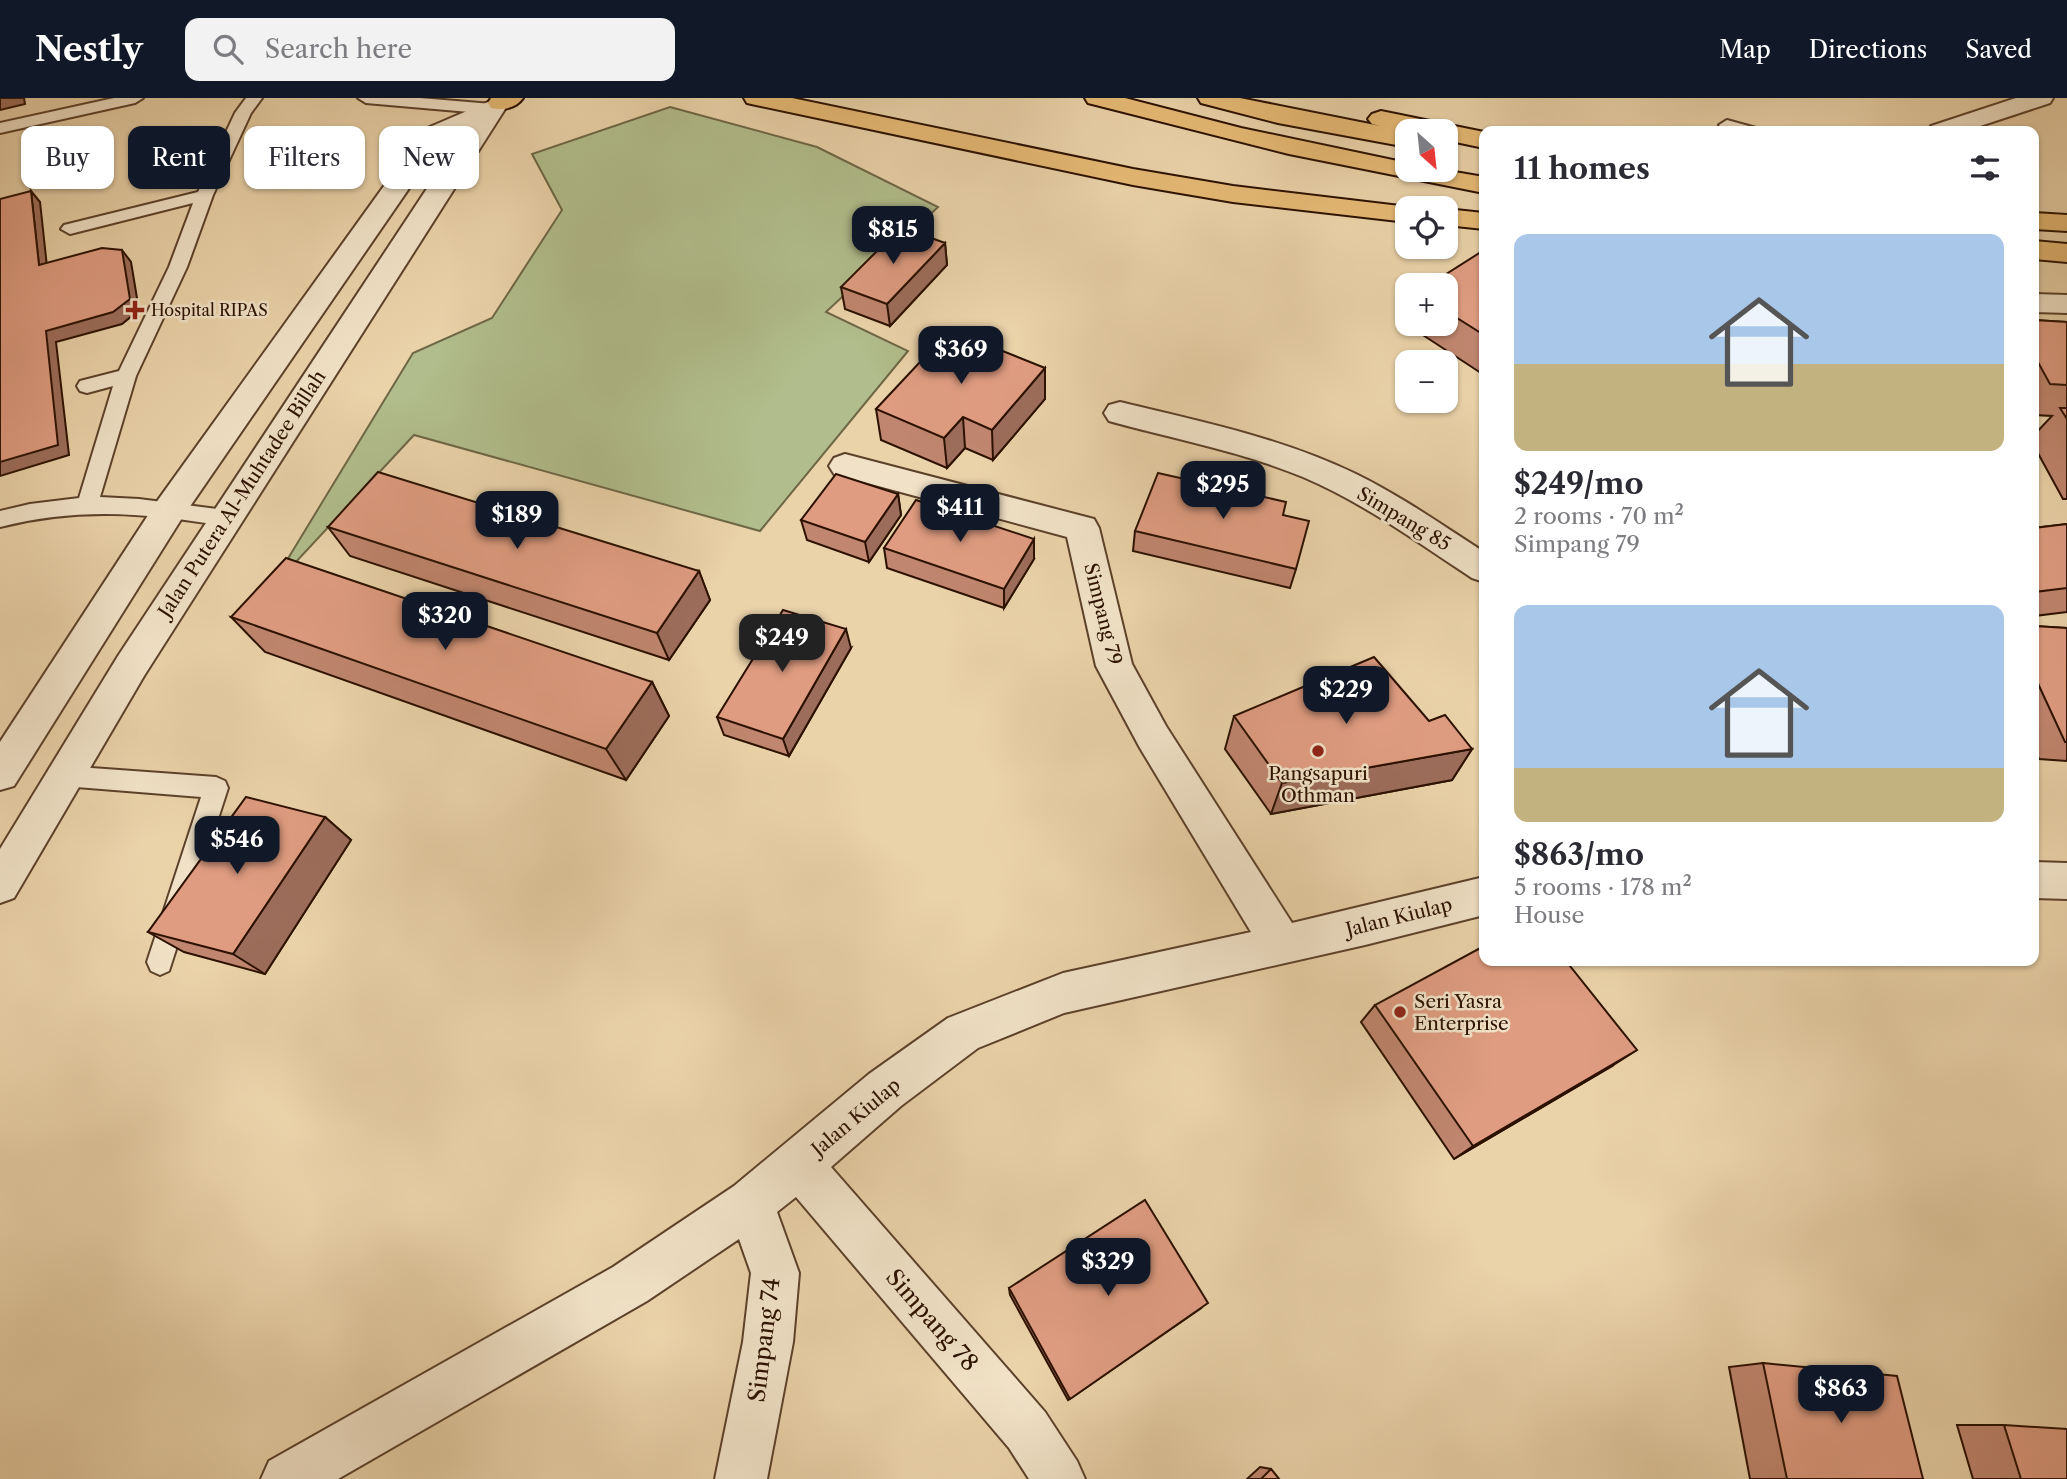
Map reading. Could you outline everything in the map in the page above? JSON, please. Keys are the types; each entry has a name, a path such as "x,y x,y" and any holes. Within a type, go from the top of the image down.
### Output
{"highway":[{"path":"1097,98 1245,137 1398,170 1479,184"},
{"path":"1210,98 1278,115 1395,137"},
{"path":"1297,98 1395,121"},
{"path":"758,99 1146,179 1233,194 1395,213"},
{"path":"1458,135 1479,139"},
{"path":"1458,148 1479,152"},
{"path":"1458,218 1479,220"},
{"path":"2039,220 2067,223"},
{"path":"2039,251 2067,255"},
{"path":"2039,258 2067,255"}],"street":[{"path":"1955,126 2041,98"},
{"path":"0,774 170,509 434,134 502,102"},
{"name":"Jalan Putera Al-Muhtadee Billah","path":"0,885 64,776 225,518 502,102"},
{"path":"2039,303 2067,304"},
{"name":"Simpang 85","path":"1120,412 1289,460 1371,496 1479,566"},
{"name":"Simpang 79","path":"845,466 1082,528 1114,666 1153,737 1281,943"},
{"path":"2039,880 2067,881"},
{"name":"Jalan Kiulap","path":"287,1479 345,1461 630,1284 751,1203 885,1090 963,1033 1063,993 1479,897"},
{"name":"Simpang 78","path":"799,1165 1027,1430 1059,1479"},
{"name":"Simpang 74","path":"741,1479 768,1342 775,1273 751,1203"}],"lane":[{"path":"0,128 135,98"},
{"path":"88,502 126,376 178,267 205,195 243,113 254,98"},
{"path":"366,98 502,102"},
{"path":"70,229 205,195"},
{"path":"87,386 126,376"},
{"path":"0,519 88,502 170,509 225,518"},
{"path":"64,776 216,788 160,962"}],"green space":[{"path":"670,107 817,147 938,207 826,312 908,351 760,531 414,435 267,593 413,353 492,318 562,210 532,154"}],"building":[{"path":"31,191 39,265 102,248 122,250 130,299 113,312 46,331 58,445 0,462 0,199"},
{"path":"901,227 945,243 887,304 841,287"},
{"path":"1479,253 1479,332 1458,319 1458,273 1448,273"},
{"path":"2039,320 2067,322 2067,385 2050,384 2039,364"},
{"path":"950,330 1045,368 992,430 963,417 944,438 876,409"},
{"path":"2060,408 2067,408 2067,419"},
{"path":"378,472 699,571 657,633 328,527"},
{"path":"1158,473 1286,502 1283,515 1309,521 1296,569 1135,531"},
{"path":"836,474 898,494 865,542 801,520"},
{"path":"916,500 1034,539 1004,589 884,548"},
{"path":"2067,524 2067,588 2039,591 2039,527"},
{"path":"286,558 652,682 606,749 231,617"},
{"path":"783,610 846,629 783,739 717,717"},
{"path":"2039,626 2067,628 2065,742 2039,686"},
{"path":"1374,657 1429,721 1445,715 1472,749 1282,783 1234,716"},
{"path":"246,797 325,817 233,954 148,932"},
{"path":"1479,949 1479,966 1570,966 1637,1050 1473,1146 1375,1005"},
{"path":"1145,1200 1208,1303 1070,1399 1009,1288"},
{"path":"1763,1363 1897,1376 1923,1479 1787,1479"},
{"path":"2004,1425 2067,1429 2067,1479 2021,1479"},
{"path":"1271,1469 1279,1479 1261,1479"}],"place":[{"name":"Hospital RIPAS","path":"135,310"},
{"name":"Pangsapuri Othman","path":"1318,751"},
{"name":"Seri Yasra Enterprise","path":"1400,1012"}]}
